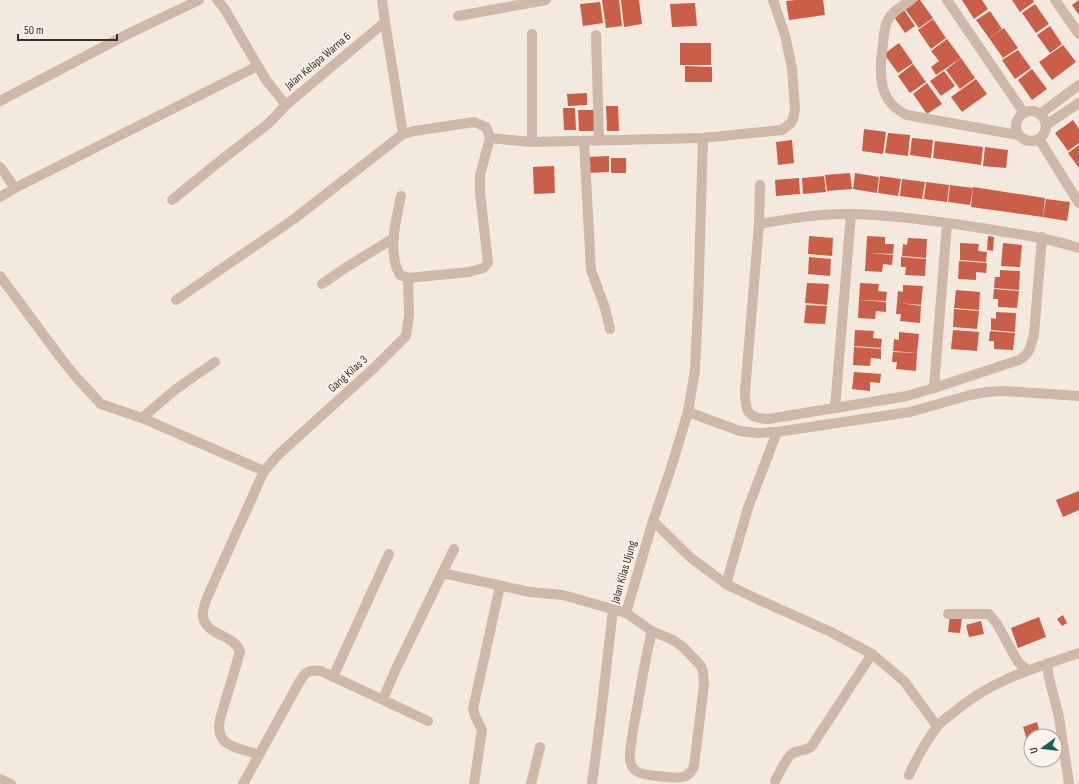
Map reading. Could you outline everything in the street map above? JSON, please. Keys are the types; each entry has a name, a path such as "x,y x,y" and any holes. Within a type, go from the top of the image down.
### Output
{"street":[{"path":"0,101 199,0"},
{"name":"Jalan Kelapa Warna 6","path":"218,0 266,80 286,105 385,22"},
{"path":"382,0 403,134"},
{"path":"458,16 546,0"},
{"path":"490,138 532,142 703,138 782,130 791,123 795,109 792,68 785,35 773,0"},
{"path":"911,0 890,16 885,26 881,54 882,85 886,97 891,105 907,116 1018,135"},
{"path":"947,0 1024,113"},
{"path":"1055,0 1079,34"},
{"path":"532,34 532,142"},
{"path":"596,35 599,140"},
{"path":"0,197 15,188 258,66"},
{"path":"1040,114 1079,85"},
{"path":"1046,125 1079,103"},
{"path":"172,200 269,123 286,105"},
{"path":"1032,111 1043,117 1046,130 1039,139 1030,142 1021,139 1018,135 1015,125 1017,120 1024,113 1032,111"},
{"path":"176,300 294,219 403,134 414,130 474,122 486,127 490,138 480,176 481,209 488,263 483,268 469,272 408,278 400,275 397,270 394,256 394,238 401,196"},
{"name":"Jalan Kilas Ujung","path":"652,631 632,737 630,756 632,766 637,772 679,778 692,772 694,766 704,685 703,672 697,662 683,647 673,640 652,631 626,613 653,521 688,412 695,362 703,138"},
{"path":"1039,139 1079,203"},
{"path":"584,141 591,270 606,308 610,329"},
{"path":"0,167 15,188"},
{"path":"760,185 745,401 753,416 768,419 907,396 1019,360 1028,354 1034,334 1042,237"},
{"path":"758,224 808,216 850,214 904,218 1042,237 1079,248"},
{"path":"835,408 850,214"},
{"path":"934,388 947,223"},
{"path":"322,284 351,264 394,238"},
{"path":"0,276 60,357 86,389 101,404 142,418 264,471"},
{"name":"Gang Kilas 3","path":"259,756 224,743 220,737 220,719 240,652 235,643 214,632 205,622 203,610 210,591 264,471 279,454 380,363 406,336 409,315 408,278"},
{"path":"142,418 176,389 215,362"},
{"path":"688,412 740,431 758,433 777,432 910,412 970,395 987,392 1003,391 1079,396"},
{"path":"726,584 748,508 777,432"},
{"path":"653,521 691,558 726,584 831,632 872,654 904,680 937,726"},
{"path":"383,699 454,549"},
{"path":"333,677 389,554"},
{"path":"442,573 530,592 563,595 626,613"},
{"path":"474,784 482,730 474,709 500,586"},
{"path":"592,784 602,714 613,610"},
{"path":"948,614 989,614 1018,662 1027,670"},
{"path":"909,775 921,750 937,726 974,696 1027,670 1079,653"},
{"path":"775,781 789,757 793,753 802,752 812,747 872,654"},
{"path":"1047,664 1059,717 1069,784"},
{"path":"243,784 305,673 316,670 428,720"},
{"path":"531,784 540,747"},
{"path":"0,779 11,784"}],"building":[{"path":"602,0 619,0 622,26 606,28"},
{"path":"621,0 639,0 642,24 624,27"},
{"path":"823,0 825,15 789,20 786,1"},
{"path":"920,0 933,18 919,28 905,9"},
{"path":"962,0 982,0 988,9 974,19"},
{"path":"1012,0 1033,0 1034,2 1020,12"},
{"path":"1079,0 1079,15 1072,5"},
{"path":"600,2 603,23 583,26 580,4"},
{"path":"695,3 697,26 672,27 670,4"},
{"path":"1035,4 1049,24 1036,33 1022,13"},
{"path":"904,10 915,26 905,33 894,17"},
{"path":"990,11 1002,29 989,38 976,20"},
{"path":"933,19 946,38 931,49 918,30"},
{"path":"1050,26 1062,44 1050,53 1037,35"},
{"path":"1004,28 1018,48 1003,58 989,38"},
{"path":"947,39 961,58 936,75 931,67 939,61 931,51"},
{"path":"680,43 711,43 711,65 680,65"},
{"path":"899,43 913,63 898,73 884,54"},
{"path":"1063,45 1076,62 1052,80 1039,62"},
{"path":"1018,50 1031,68 1015,79 1002,60"},
{"path":"961,58 975,78 960,89 946,70"},
{"path":"913,64 926,82 910,93 898,76"},
{"path":"685,66 712,67 712,82 685,82"},
{"path":"1032,69 1047,89 1032,100 1018,80"},
{"path":"944,71 955,86 941,96 930,81"},
{"path":"976,79 987,94 962,112 951,97"},
{"path":"927,83 942,104 927,114 913,94"},
{"path":"587,93 587,105 568,106 567,94"},
{"path":"606,106 618,106 619,131 607,131"},
{"path":"563,108 575,108 576,130 564,130"},
{"path":"578,110 595,110 596,131 579,131"},
{"path":"1073,120 1079,129 1079,143 1068,151 1055,133"},
{"path":"864,129 886,132 883,154 862,151"},
{"path":"888,133 910,135 908,156 885,153"},
{"path":"912,138 933,140 931,158 910,155"},
{"path":"792,140 794,163 778,165 776,142"},
{"path":"935,141 983,147 981,165 933,158"},
{"path":"1079,145 1079,168 1068,153"},
{"path":"985,147 1008,150 1006,168 983,166"},
{"path":"609,156 609,172 587,173 587,157"},
{"path":"611,158 626,158 626,173 611,173"},
{"path":"554,166 555,193 534,194 533,167"},
{"path":"850,173 852,189 827,191 825,175"},
{"path":"855,173 879,177 877,193 853,189"},
{"path":"824,176 826,192 803,194 802,178"},
{"path":"880,176 901,179 898,196 878,193"},
{"path":"799,178 800,194 776,196 775,180"},
{"path":"902,179 925,182 922,199 900,196"},
{"path":"926,182 949,185 947,202 924,199"},
{"path":"950,185 973,188 970,205 948,202"},
{"path":"973,187 1045,198 1043,217 971,207"},
{"path":"1046,199 1070,202 1067,221 1043,217"},
{"path":"809,236 833,238 832,256 808,254"},
{"path":"867,236 885,237 885,244 894,244 893,254 869,253 893,255 892,265 883,264 882,272 865,271"},
{"path":"988,236 994,237 993,251 987,250"},
{"path":"908,238 927,239 926,258 902,256 903,244 907,245"},
{"path":"960,243 979,244 978,251 987,252 986,262 960,260"},
{"path":"1003,243 1022,245 1020,267 1001,266"},
{"path":"809,257 831,259 830,276 808,274"},
{"path":"901,257 926,259 925,276 905,275 906,267 901,267"},
{"path":"959,261 987,263 986,273 976,272 976,280 958,279"},
{"path":"1000,270 1020,271 1019,290 994,288 995,277 1000,277"},
{"path":"807,283 829,284 827,305 805,303"},
{"path":"860,283 879,284 878,291 887,292 886,301 859,300"},
{"path":"903,285 923,286 921,305 900,303 921,306 920,323 900,321 901,314 896,314 898,291 903,292"},
{"path":"994,289 1019,291 1017,308 998,307 998,299 993,299"},
{"path":"956,290 980,292 979,310 954,308"},
{"path":"859,300 886,302 886,312 876,311 875,319 858,318"},
{"path":"806,305 827,306 825,324 804,323"},
{"path":"954,309 979,311 977,329 953,327"},
{"path":"996,312 1016,313 1015,332 991,330 991,318 996,319"},
{"path":"855,330 874,331 873,338 882,339 881,348 854,346"},
{"path":"953,330 979,332 977,351 951,349"},
{"path":"990,331 1015,333 1013,350 994,349 994,341 989,341"},
{"path":"899,332 919,334 917,353 893,351 894,339 899,340"},
{"path":"854,347 881,349 881,359 871,358 870,366 853,365"},
{"path":"893,352 917,353 916,371 896,369 897,362 892,362"},
{"path":"854,372 881,374 880,383 870,382 870,391 852,389"},
{"path":"1079,491 1079,510 1063,517 1056,500"},
{"path":"950,615 962,617 960,633 948,632"},
{"path":"1063,615 1067,623 1062,626 1057,619"},
{"path":"1039,617 1046,637 1018,648 1011,628"},
{"path":"981,621 984,634 969,637 966,625"},
{"path":"1037,722 1039,728 1023,728"}]}
